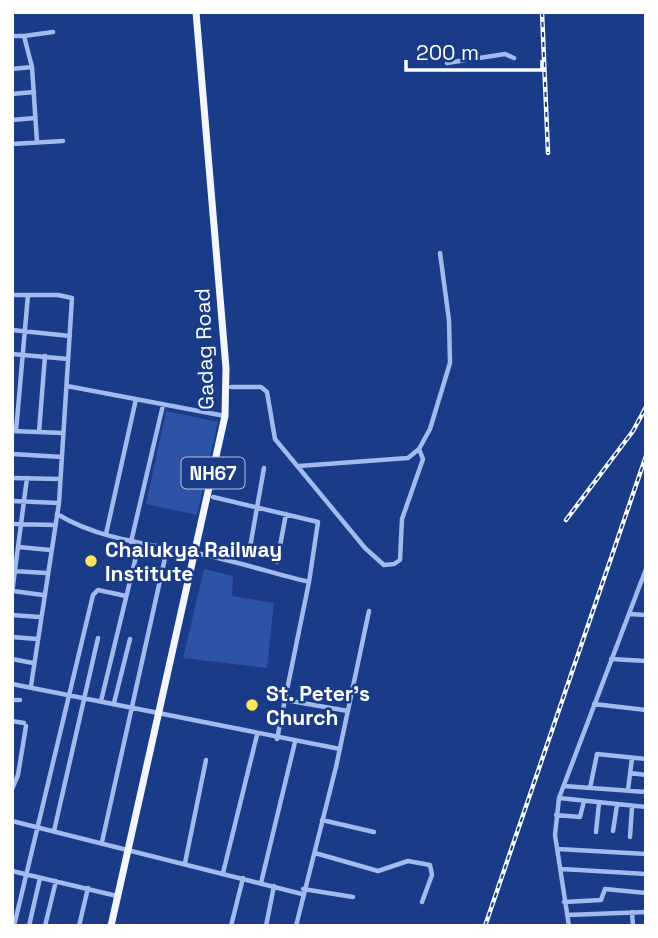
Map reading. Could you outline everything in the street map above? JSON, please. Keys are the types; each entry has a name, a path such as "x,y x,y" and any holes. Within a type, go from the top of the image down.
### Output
{"highway":[{"name":"Gadag Road","path":"113,926 225,443 231,387 199,12"},
{"name":"Gadag Road","path":"198,554 225,416 226,368 199,12"},
{"name":"Gadag Road","path":"113,926 131,849"}],"street":[{"path":"12,36 53,32"},
{"path":"24,36 32,67 37,142"},
{"path":"447,62 505,54 514,58"},
{"path":"12,69 32,67"},
{"path":"12,94 34,92"},
{"path":"12,120 35,118"},
{"path":"12,144 63,141"},
{"path":"299,466 408,458 419,449 430,429 450,363 449,320 440,253"},
{"path":"12,295 72,298 59,503 39,617 31,686"},
{"path":"27,295 14,431 63,433"},
{"path":"12,330 69,336"},
{"path":"12,354 68,359"},
{"path":"39,432 45,356"},
{"path":"67,386 225,416"},
{"path":"231,387 261,387 267,392 272,432 373,556 389,565 398,562 401,555 402,519 423,459 419,449"},
{"path":"106,534 136,399"},
{"path":"131,542 163,405"},
{"path":"12,454 62,457"},
{"path":"249,553 264,468"},
{"path":"12,478 60,479"},
{"path":"27,478 12,592 43,595"},
{"path":"213,497 319,524 277,739"},
{"path":"12,501 59,503"},
{"path":"57,514 72,523 131,542 198,554 309,582"},
{"path":"277,562 286,514"},
{"path":"12,524 55,525"},
{"path":"101,701 139,544"},
{"path":"19,547 50,550"},
{"path":"102,842 167,549"},
{"path":"569,926 558,849 556,815 559,798 646,569"},
{"path":"14,571 46,573"},
{"path":"14,926 94,592 102,590 126,596"},
{"path":"296,926 340,749 369,611"},
{"path":"629,614 646,615"},
{"path":"12,615 39,617"},
{"path":"12,637 37,639"},
{"path":"54,831 98,638"},
{"path":"114,704 130,639"},
{"path":"12,659 33,663"},
{"path":"611,659 646,661"},
{"path":"12,684 277,739 340,749"},
{"path":"12,700 20,700"},
{"path":"285,700 348,711"},
{"path":"594,704 646,710"},
{"path":"12,721 25,724 18,775 12,789"},
{"path":"223,873 257,735"},
{"path":"261,883 295,742"},
{"path":"590,788 596,755 646,759"},
{"path":"628,790 632,758"},
{"path":"185,863 206,760"},
{"path":"630,773 646,775"},
{"path":"564,786 646,792"},
{"path":"559,798 646,807"},
{"path":"556,815 580,817 584,801"},
{"path":"596,832 599,803"},
{"path":"613,831 617,805"},
{"path":"630,837 632,807"},
{"path":"322,820 374,832"},
{"path":"12,821 274,886 353,897"},
{"path":"558,849 646,854"},
{"path":"315,853 365,869 381,871 408,861 430,865 432,875 422,902"},
{"path":"562,869 646,874"},
{"path":"12,871 118,896"},
{"path":"29,926 40,878"},
{"path":"232,926 243,878"},
{"path":"45,926 56,881"},
{"path":"266,926 274,886"},
{"path":"79,926 88,888"},
{"path":"564,902 601,900 605,889 646,892"},
{"path":"632,912 633,926"},
{"path":"567,915 646,912"}],"shaded area":[{"path":"166,411 218,422 197,515 146,504"},
{"path":"204,569 233,576 232,596 274,603 267,668 183,658"}],"railway":[{"path":"542,12 548,153"},
{"path":"566,520 633,431 646,407"},
{"path":"485,926 646,456"}],"place":[{"name":"Chalukya Railway Institute","path":"91,561"},
{"name":"St. Peter's Church","path":"252,705"}]}
